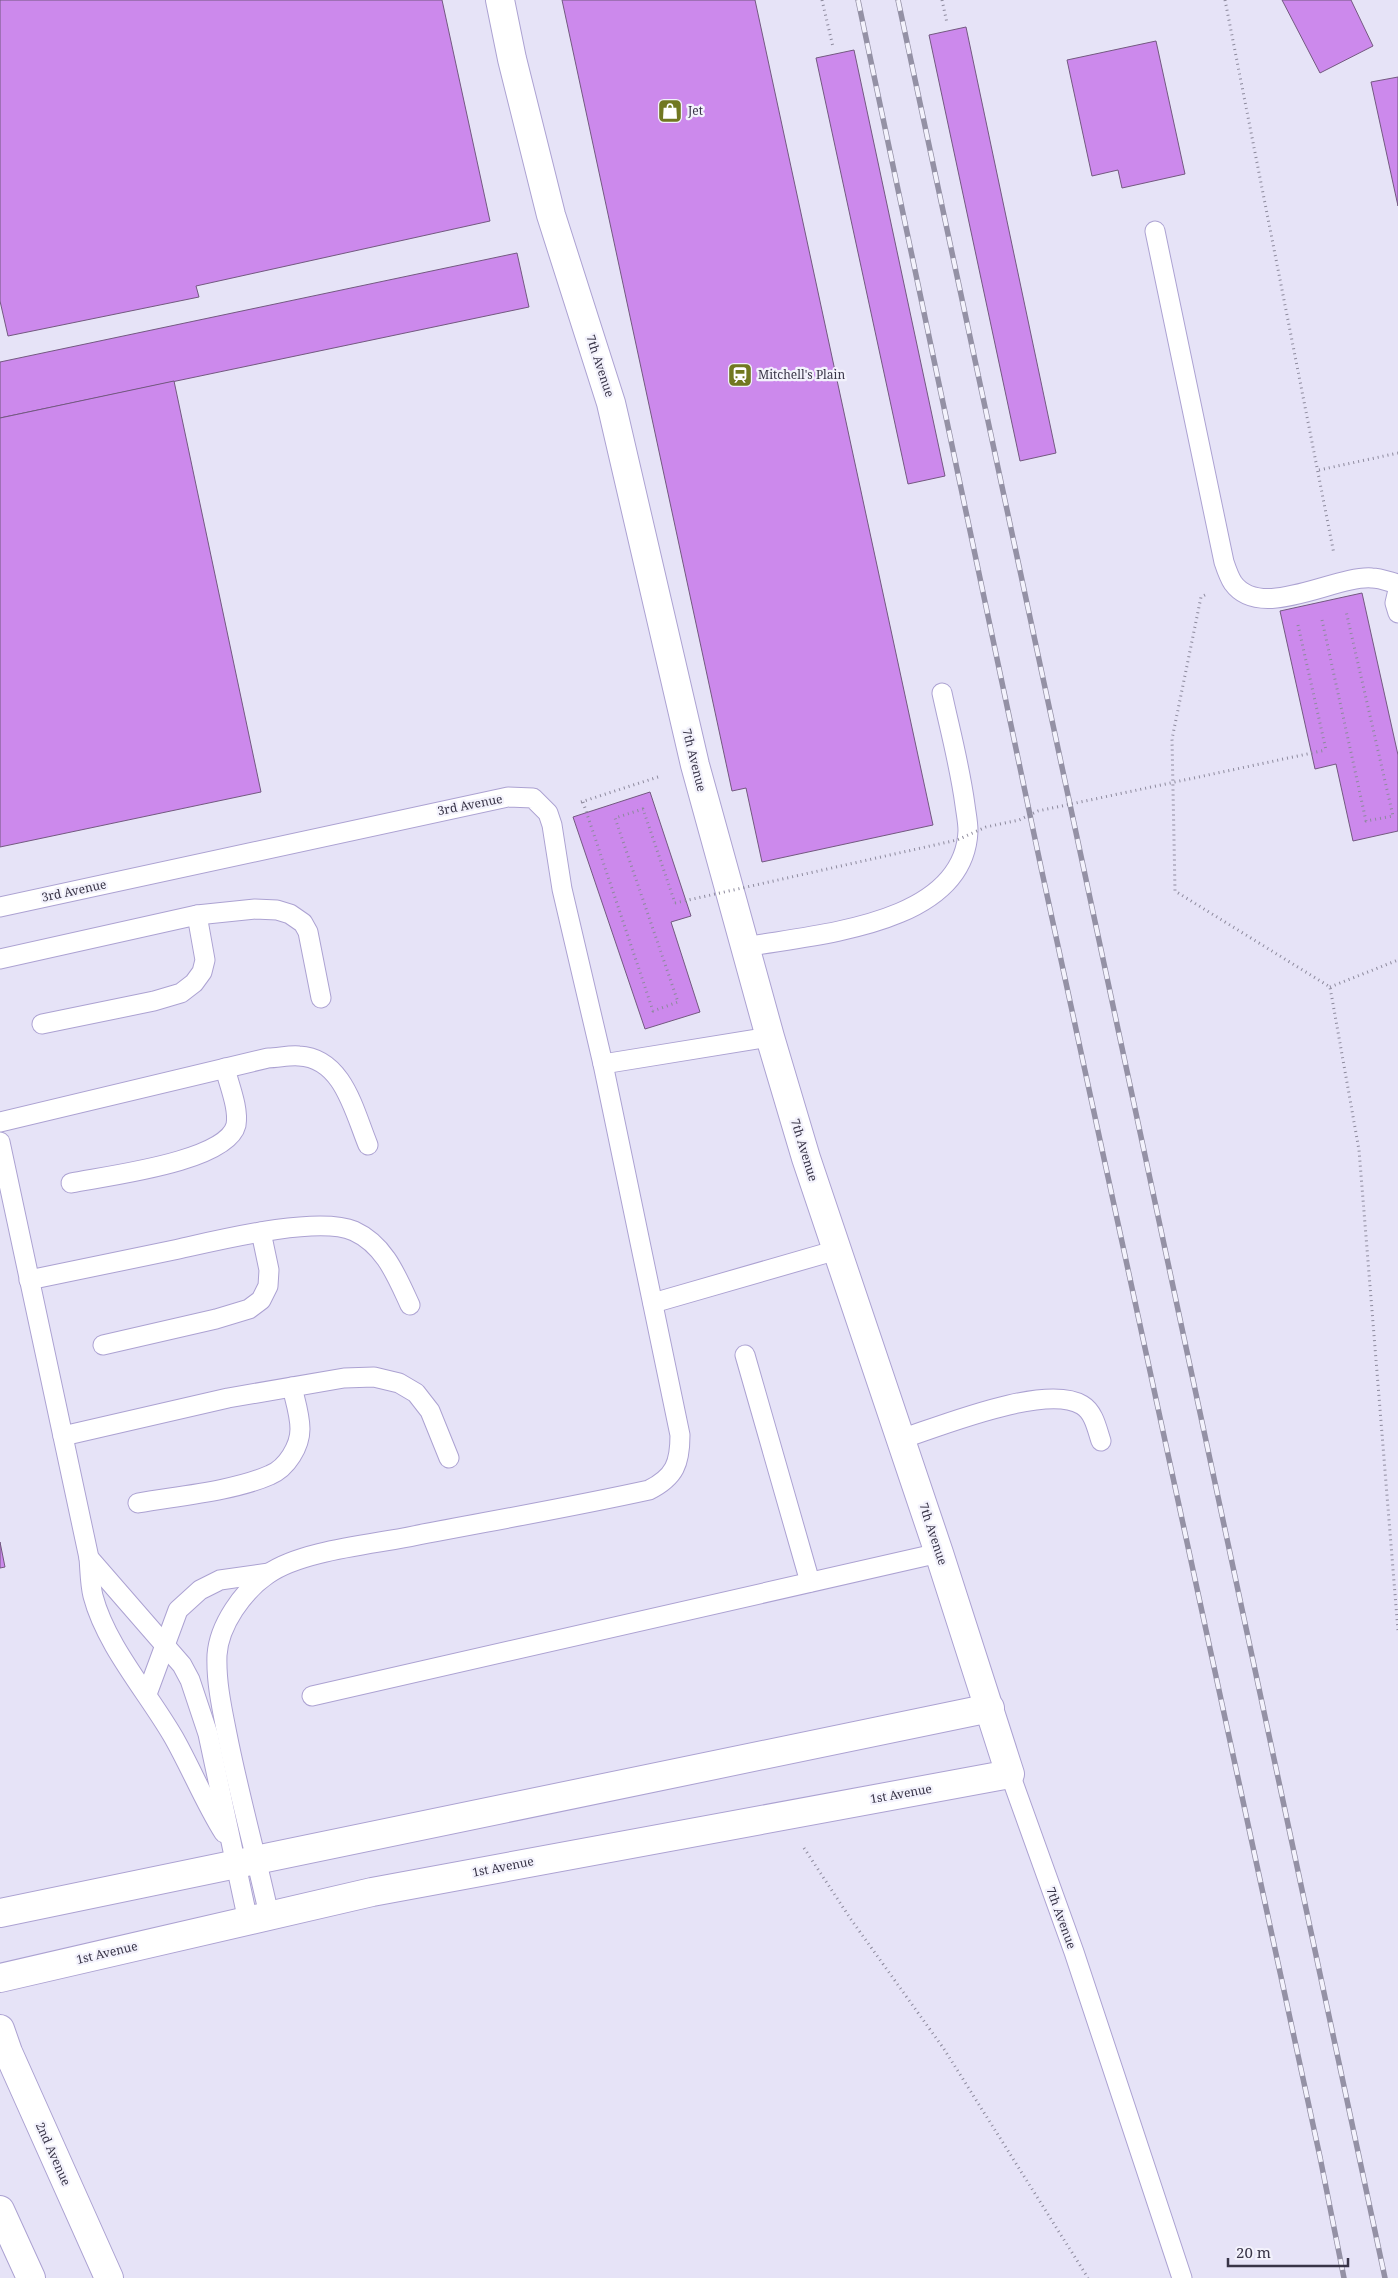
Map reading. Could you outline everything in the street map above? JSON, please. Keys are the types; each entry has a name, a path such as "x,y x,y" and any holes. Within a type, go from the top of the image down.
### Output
{"street":[{"name":"7th Avenue","path":"500,0 512,59 551,215 612,403 695,765 744,947 770,1037 837,1250 939,1553 1010,1774"},
{"path":"0,1912 240,1856 990,1708"},
{"name":"1st Avenue","path":"0,1978 382,1890 1010,1774"},
{"name":"2nd Avenue","path":"0,2029 8,2052 109,2278"},
{"path":"0,2210 31,2278"}],"lane":[{"path":"1155,231 1224,562 1233,583 1242,591 1255,596 1270,598 1288,597 1340,583 1371,578 1398,584"},
{"path":"1398,590 1396,603 1398,613"},
{"path":"744,947 872,924 917,906 949,882 962,861 968,831 962,785 942,693"},
{"name":"3rd Avenue","path":"0,907 508,797 533,798 548,813"},
{"path":"240,1856 232,1761 219,1690 217,1654 224,1628 253,1586 268,1573 293,1561 353,1547 649,1490 664,1483 674,1471 680,1454 680,1435 653,1303 603,1064 562,889 548,813"},
{"path":"0,959 197,915 254,909 277,910 290,914 303,923 308,932 321,998"},
{"path":"42,1024 154,1001 180,992 194,983 202,972 205,960 197,915"},
{"path":"603,1064 770,1037"},
{"path":"0,1122 268,1058 300,1056 320,1062 333,1070 343,1085 368,1145"},
{"path":"71,1183 183,1160 217,1147 230,1137 236,1125 236,1111 225,1068"},
{"path":"0,1142 89,1558 93,1595 101,1618 119,1652 147,1694 185,1758 210,1812 240,1856"},
{"path":"28,1280 261,1232 323,1225 354,1231 377,1246 392,1267 410,1305"},
{"path":"103,1345 216,1319 249,1309 261,1300 268,1286 269,1270 261,1232"},
{"path":"653,1303 837,1250"},
{"path":"745,1355 810,1582"},
{"path":"63,1436 228,1398 344,1378 374,1377 399,1383 416,1393 430,1410 450,1458"},
{"path":"138,1503 240,1485 272,1475 286,1462 297,1446 300,1428 292,1387"},
{"path":"901,1439 1015,1403 1041,1398 1067,1398 1084,1405 1092,1416 1101,1441"},
{"path":"312,1696 939,1553"},
{"path":"89,1558 182,1665 190,1680 205,1725 258,1918"},
{"path":"147,1694 178,1610 200,1590 220,1580 268,1573"},
{"name":"7th Avenue","path":"1010,1774 1074,1952 1182,2278"}],"path":[{"path":"822,0 833,47"},
{"path":"942,0 947,23"},
{"path":"1225,0 1340,583 1392,816 1366,822 1321,617 1314,619"},
{"path":"1319,470 1398,453"},
{"path":"1233,583 1200,597 1172,739 1175,891 1330,987 1359,1150 1398,1631"},
{"path":"583,802 653,1011 678,1002 615,818 644,809 675,904 957,840 986,827 1019,820 1038,811 1326,750 1298,622 1306,621"},
{"path":"548,813 695,765"},
{"path":"1330,987 1398,960"},
{"path":"800,1840 850,1918 944,2049 1088,2278"}],"building":[{"path":"0,0 442,0 490,221 196,286 199,297 8,336 0,301"},
{"name":"Mitchell's Plain","path":"562,0 755,0 933,825 762,862 746,788 732,791"},
{"path":"1282,0 1351,0 1373,46 1320,73"},
{"path":"966,27 1056,453 1020,461 929,35"},
{"path":"1156,41 1185,174 1122,188 1118,170 1092,176 1067,60"},
{"path":"854,50 945,476 908,484 816,58"},
{"path":"1398,77 1398,206 1371,82"},
{"path":"517,253 529,307 0,418 0,362"},
{"path":"174,381 261,792 0,847 0,418"},
{"path":"1362,593 1398,755 1398,831 1353,841 1336,764 1315,769 1280,611"},
{"path":"650,792 691,916 671,922 700,1012 645,1029 573,817"},
{"path":"0,1542 5,1567 0,1568"}],"railway":[{"path":"858,0 1042,872 1320,2157 1344,2278"},
{"path":"898,0 1385,2278"}],"place":[{"name":"Jet","path":"670,111"},
{"name":"Mitchell's Plain","path":"740,375"}]}
